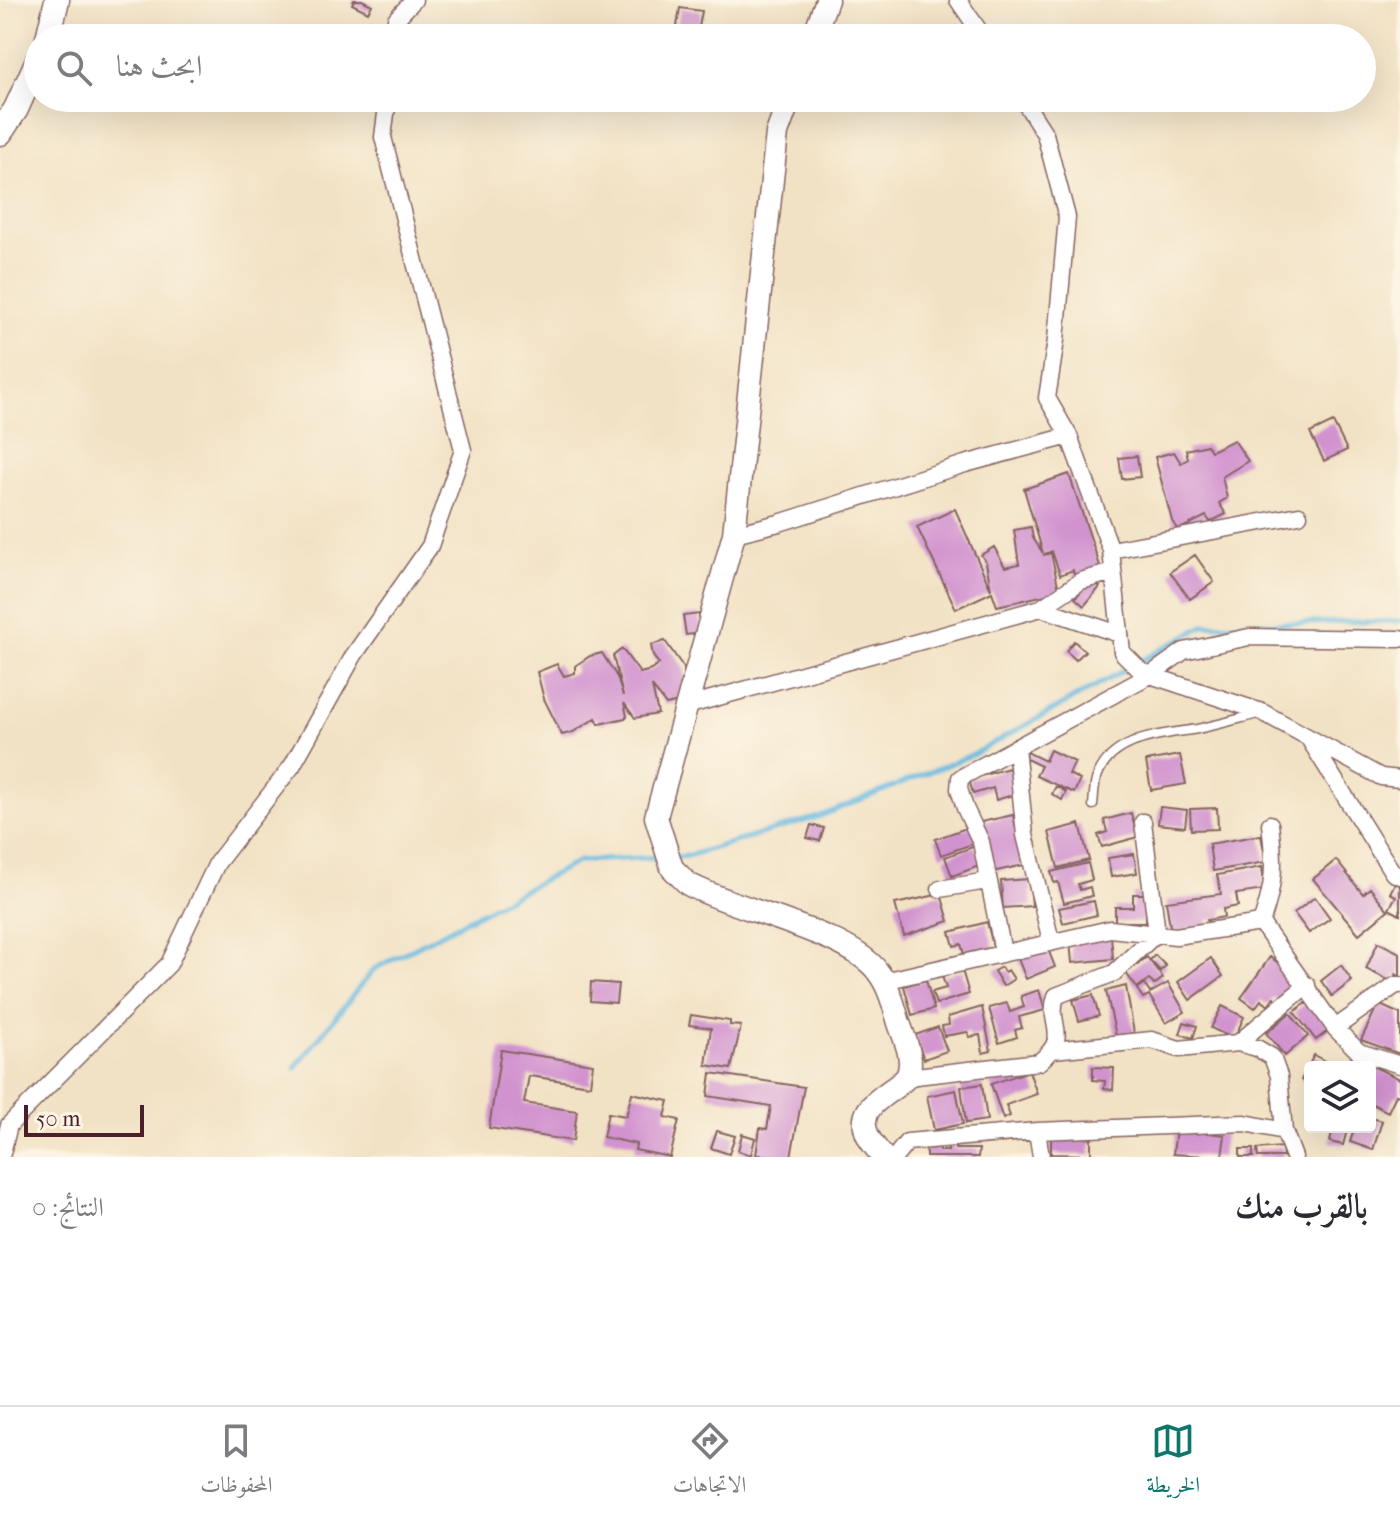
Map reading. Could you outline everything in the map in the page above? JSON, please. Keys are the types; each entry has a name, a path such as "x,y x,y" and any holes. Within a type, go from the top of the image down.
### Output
{"main road":[{"path":"51,24 57,0"},
{"path":"818,24 827,0"},
{"path":"0,133 24,91"},
{"path":"785,112 777,133 734,534 656,817 672,868 688,884 833,940 859,953 877,969 911,1060 907,1077 877,1098 868,1109 865,1121 867,1134 883,1157"}],"street":[{"path":"395,24 396,19 414,0"},
{"path":"958,0 974,24"},
{"path":"1,1157 4,1124 169,964 217,863 292,766 354,655 430,546 463,450 383,137 386,112"},
{"path":"1031,112 1045,134 1067,217 1056,340 1047,398 1069,436 1111,550 1122,652 1145,672 1262,712 1381,777 1400,779"},
{"path":"734,534 1069,436"},
{"path":"1111,550 1299,515"},
{"path":"686,706 1041,608 1081,581 1113,572"},
{"path":"1041,608 1119,634"},
{"path":"1003,952 981,842 965,808 959,789 960,778 1184,651 1249,637 1400,639"},
{"path":"1309,739 1393,873 1400,876"},
{"path":"1016,747 1025,835 1051,941"},
{"path":"1143,822 1157,933"},
{"path":"1261,923 1273,888 1275,859 1270,824"},
{"path":"940,889 987,881"},
{"path":"884,981 1110,929 1176,936 1261,923"},
{"path":"1261,923 1335,1028 1359,1052 1400,1065"},
{"path":"907,1077 1039,1062 1053,1050 1058,1034 1053,1005 1056,996 1114,973 1157,933"},
{"path":"1238,1043 1307,985"},
{"path":"1335,1028 1400,985"},
{"path":"1053,1050 1152,1040 1179,1049 1238,1043 1257,1048 1272,1057 1279,1076 1284,1131 1294,1157"},
{"path":"895,1157 907,1142 1037,1131 1245,1123 1284,1131"},
{"path":"1037,1131 1041,1157"}],"lane":[{"path":"1093,805 1097,777 1111,757 1124,747 1150,735 1199,729 1262,712"}],"building":[{"path":"354,0 372,5 368,12 352,4"},
{"path":"680,8 702,11 700,24 677,24"},
{"path":"1333,422 1347,450 1324,461 1310,433"},
{"path":"1234,440 1248,461 1222,477 1227,498 1219,503 1226,514 1210,522 1206,516 1178,530 1172,521 1155,457 1174,452 1181,463 1188,459 1186,450 1207,445 1211,451"},
{"path":"1137,456 1140,477 1122,479 1119,458"},
{"path":"1069,474 1101,569 1075,578 1073,570 1060,575 1052,551 1043,555 1051,553 1059,590 997,606 992,592 956,609 917,527 955,509 991,590 986,562 981,555 994,547 1005,567 1019,564 1014,530 1031,527 1033,538 1043,553 1024,489"},
{"path":"1195,555 1214,582 1190,599 1170,572"},
{"path":"1091,580 1100,587 1084,606 1075,598"},
{"path":"699,614 702,633 686,635 683,616"},
{"path":"665,641 684,668 687,700 666,705 652,686 658,714 635,718 624,703 625,718 599,724 596,718 562,735 544,699 537,672 557,664 564,676 575,673 575,666 590,656 602,653 617,677 623,696 613,656 622,649 640,673 651,670 659,664 653,656 651,645"},
{"path":"1074,641 1085,651 1076,660 1066,651"},
{"path":"1050,750 1075,762 1069,774 1080,780 1074,793 1036,776 1041,766 1024,758 1027,752 1045,761"},
{"path":"1180,755 1186,784 1151,790 1146,761"},
{"path":"1009,768 1016,794 996,800 993,788 973,794 969,779"},
{"path":"1056,786 1066,792 1062,800 1052,794"},
{"path":"1160,807 1187,810 1185,827 1158,824"},
{"path":"1217,808 1218,829 1191,830 1190,809"},
{"path":"1131,813 1138,837 1102,847 1098,835 1107,832 1104,820"},
{"path":"1013,815 1024,865 992,872 981,822"},
{"path":"1080,824 1089,860 1058,868 1049,832"},
{"path":"811,825 824,828 820,841 807,838"},
{"path":"972,826 978,842 941,855 935,839"},
{"path":"1261,835 1266,862 1213,871 1209,844"},
{"path":"975,846 982,865 952,876 945,857"},
{"path":"1134,854 1137,873 1111,877 1108,858"},
{"path":"1336,860 1363,894 1370,888 1388,910 1359,934 1313,879"},
{"path":"1088,863 1092,880 1078,884 1080,890 1090,887 1092,896 1064,903 1058,882 1054,883 1051,872"},
{"path":"1262,867 1265,890 1236,894 1238,906 1223,909 1224,917 1207,920 1209,928 1171,933 1166,901 1221,894 1217,875"},
{"path":"1030,879 1032,906 1003,908 1001,881"},
{"path":"1395,883 1400,885 1400,915 1389,909 1396,896 1390,893"},
{"path":"941,894 949,921 904,936 895,904"},
{"path":"1133,894 1147,894 1146,922 1115,922 1115,907 1133,907"},
{"path":"1315,897 1330,918 1309,933 1294,913"},
{"path":"1094,901 1097,915 1063,923 1059,908"},
{"path":"987,922 994,950 965,958 961,944 954,946 950,932"},
{"path":"1111,936 1113,959 1072,963 1070,940"},
{"path":"1378,942 1400,953 1400,977 1396,974 1392,982 1366,969"},
{"path":"1046,944 1055,967 1026,979 1017,956"},
{"path":"1155,955 1166,966 1160,971 1150,960"},
{"path":"1147,957 1163,978 1154,985 1149,979 1137,988 1126,973"},
{"path":"1270,957 1299,978 1281,1003 1274,997 1268,1005 1261,1000 1255,1008 1241,998"},
{"path":"1211,958 1223,976 1190,1000 1178,982"},
{"path":"1341,965 1352,981 1332,996 1321,981"},
{"path":"1001,967 1004,972 1008,970 1014,979 1003,986 994,971"},
{"path":"962,970 969,994 936,1004 932,992 946,988 942,976"},
{"path":"926,980 934,1009 912,1015 904,986"},
{"path":"591,982 618,984 616,1003 590,1001"},
{"path":"1168,983 1185,1012 1166,1023 1149,995 1143,998 1137,989 1144,984 1150,993"},
{"path":"1126,986 1134,1033 1116,1036 1106,991"},
{"path":"1039,990 1045,1010 1019,1017 1022,1028 1015,1030 1017,1037 999,1043 989,1008 1007,1003 1010,1012 1024,1007 1021,996"},
{"path":"1093,995 1099,1016 1079,1021 1073,1000"},
{"path":"1309,1001 1330,1029 1316,1040 1294,1012"},
{"path":"1378,1004 1400,1014 1400,1054 1361,1040"},
{"path":"1222,1006 1244,1017 1234,1039 1211,1028"},
{"path":"982,1007 991,1051 983,1053 980,1035 969,1037 968,1032 944,1036 942,1026 949,1025 948,1017"},
{"path":"1290,1013 1308,1036 1285,1056 1266,1033"},
{"path":"691,1015 730,1021 730,1025 741,1026 731,1069 706,1065 711,1028 689,1025"},
{"path":"1184,1022 1197,1026 1193,1038 1180,1034"},
{"path":"938,1027 947,1051 924,1059 915,1035"},
{"path":"501,1050 593,1064 590,1085 529,1076 524,1103 577,1111 573,1141 489,1128"},
{"path":"1314,1055 1326,1061 1311,1061"},
{"path":"1093,1067 1114,1068 1113,1090 1104,1089 1105,1081 1093,1080"},
{"path":"1376,1068 1400,1079 1400,1096 1396,1095 1388,1112 1376,1106"},
{"path":"1029,1071 1037,1094 1006,1105 1010,1116 1003,1119 991,1084"},
{"path":"711,1073 804,1087 791,1157 756,1155 760,1128 767,1129 771,1106 708,1096"},
{"path":"982,1084 987,1120 966,1123 961,1087"},
{"path":"956,1090 963,1124 934,1130 927,1096"},
{"path":"632,1093 669,1101 665,1117 679,1120 670,1157 635,1150 636,1144 603,1137 608,1113 626,1116"},
{"path":"1376,1120 1382,1121 1373,1150 1350,1142 1353,1133 1376,1133"},
{"path":"1176,1129 1225,1135 1222,1157 1173,1154"},
{"path":"717,1131 735,1136 729,1154 711,1148"},
{"path":"1332,1133 1346,1133 1343,1145 1330,1142"},
{"path":"742,1134 755,1138 751,1155 738,1151"},
{"path":"1051,1134 1091,1135 1091,1155 1051,1154"},
{"path":"948,1144 955,1144 955,1149 979,1149 978,1157 926,1157 926,1146 948,1151"},
{"path":"1282,1147 1283,1157 1258,1157 1257,1149"},
{"path":"1240,1149 1253,1149 1253,1157 1240,1157"}],"waterway":[{"path":"1139,662 1205,625 1400,621"},
{"path":"677,857 818,817 974,754 1130,667"},
{"path":"295,1068 374,969 579,861 663,857"}]}
